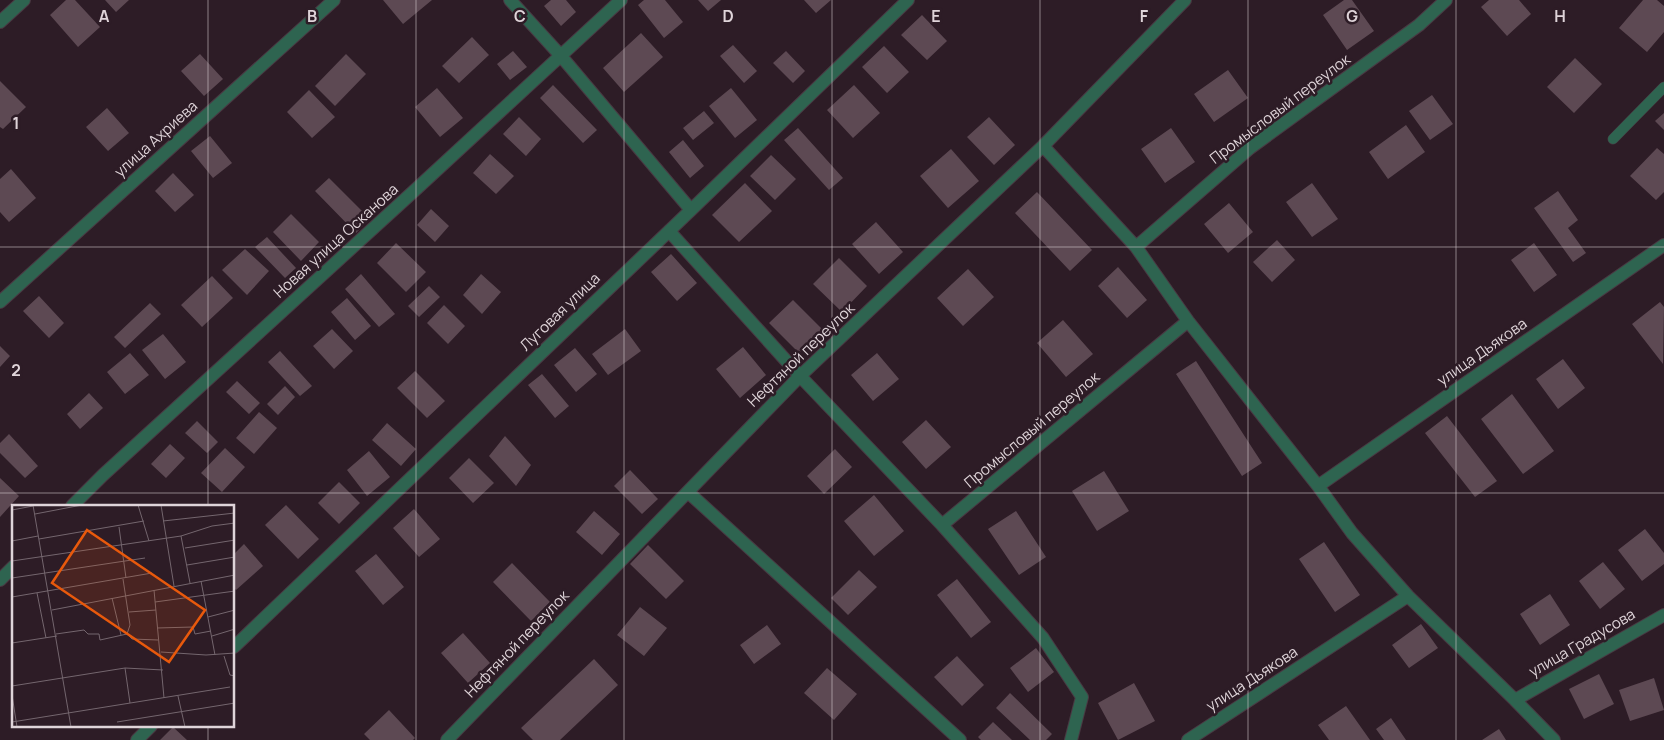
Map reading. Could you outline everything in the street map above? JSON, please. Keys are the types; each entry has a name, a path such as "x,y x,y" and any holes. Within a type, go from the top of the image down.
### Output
{"street":[{"path":"0,22 24,0"},
{"name":"улица Ахриева","path":"0,302 334,0"},
{"path":"510,0 561,56 691,210"},
{"name":"Новая улица Осканова","path":"73,505 103,475 621,0"},
{"name":"Луговая улица","path":"235,646 908,0"},
{"name":"Нефтяной переулок","path":"447,740 800,376 1043,146 1185,0"},
{"name":"Промысловый переулок","path":"1136,247 1250,148 1419,25 1446,0"},
{"path":"1043,146 1136,247 1188,321 1318,486 1352,533 1408,596 1554,740"},
{"path":"669,231 800,376 942,525 1043,638 1082,697 1071,740"},
{"name":"улица Дьякова","path":"1318,486 1664,245"},
{"name":"Промысловый переулок","path":"942,525 1188,321"},
{"path":"688,492 960,740"},
{"path":"0,580 12,568"},
{"name":"улица Дьякова","path":"1188,740 1408,596"},
{"name":"улица Градусова","path":"1515,700 1664,615"},
{"path":"137,740 149,728"}],"lane":[{"path":"1613,139 1664,87"}],"building":[{"path":"66,0 75,0 100,27 78,47 50,15"},
{"path":"105,0 129,0 116,12"},
{"path":"383,0 432,0 403,24"},
{"path":"551,0 566,0 576,12 561,26 544,6"},
{"path":"644,0 665,0 683,22 664,38 638,5"},
{"path":"698,0 721,0 708,11"},
{"path":"804,0 831,0 816,13"},
{"path":"1344,0 1352,0 1374,31 1347,50 1323,15"},
{"path":"1489,0 1519,0 1531,14 1507,36 1481,7"},
{"path":"1643,0 1657,0 1664,6 1664,32 1647,52 1619,28"},
{"path":"922,15 947,41 927,60 901,35"},
{"path":"641,33 663,57 624,92 603,68"},
{"path":"472,37 489,55 459,83 442,66"},
{"path":"733,45 757,71 744,83 720,56"},
{"path":"884,46 909,72 887,93 862,67"},
{"path":"513,51 527,67 510,80 497,64"},
{"path":"786,51 805,71 793,83 773,63"},
{"path":"200,54 223,79 204,96 181,71"},
{"path":"346,54 366,74 335,106 315,86"},
{"path":"1575,58 1602,84 1574,113 1547,87"},
{"path":"1228,70 1248,98 1214,122 1194,94"},
{"path":"0,81 26,107 3,129 0,127"},
{"path":"553,85 597,130 583,143 540,98"},
{"path":"854,85 880,113 853,138 827,110"},
{"path":"437,88 463,118 440,137 415,107"},
{"path":"731,88 757,120 735,138 709,106"},
{"path":"309,90 335,117 312,138 287,112"},
{"path":"1432,95 1453,124 1430,140 1409,111"},
{"path":"107,108 129,133 108,151 86,127"},
{"path":"704,111 714,123 693,140 683,128"},
{"path":"1664,113 1664,130 1655,121"},
{"path":"519,117 541,139 526,156 503,134"},
{"path":"989,117 1015,145 994,165 967,137"},
{"path":"1406,125 1425,152 1388,179 1369,152"},
{"path":"798,128 843,178 829,190 784,140"},
{"path":"1171,128 1195,162 1165,183 1141,149"},
{"path":"210,136 232,163 213,178 191,151"},
{"path":"683,140 704,166 690,178 669,152"},
{"path":"1657,148 1664,154 1664,192 1656,200 1630,176"},
{"path":"951,149 979,181 948,208 920,176"},
{"path":"490,154 514,176 496,194 473,173"},
{"path":"771,155 796,179 775,200 750,176"},
{"path":"11,169 36,198 9,222 0,212 0,179"},
{"path":"173,173 194,195 175,212 155,191"},
{"path":"329,178 370,219 356,233 315,191"},
{"path":"745,183 772,211 739,242 712,215"},
{"path":"1312,183 1338,219 1312,237 1286,202"},
{"path":"1558,191 1578,220 1568,228 1586,253 1573,262 1534,208"},
{"path":"1037,192 1092,250 1070,271 1015,213"},
{"path":"1229,203 1253,232 1228,253 1204,224"},
{"path":"431,209 449,226 435,242 417,225"},
{"path":"291,214 319,242 301,261 273,232"},
{"path":"876,222 903,252 879,274 852,244"},
{"path":"267,237 296,268 285,278 255,247"},
{"path":"1277,240 1295,260 1272,282 1253,262"},
{"path":"396,243 426,272 406,292 377,263"},
{"path":"1534,243 1557,275 1534,292 1511,260"},
{"path":"245,249 269,271 247,295 222,270"},
{"path":"671,254 697,283 677,301 651,272"},
{"path":"839,258 867,286 842,312 813,284"},
{"path":"1118,267 1147,300 1127,318 1098,286"},
{"path":"968,269 994,297 963,326 937,298"},
{"path":"361,274 395,314 379,327 345,289"},
{"path":"481,274 501,292 482,314 463,295"},
{"path":"212,276 233,298 202,327 181,305"},
{"path":"429,286 440,297 419,317 408,306"},
{"path":"39,296 64,323 49,338 23,311"},
{"path":"347,298 371,326 355,340 331,312"},
{"path":"793,300 823,330 799,353 769,323"},
{"path":"1660,302 1664,307 1663,364 1632,324"},
{"path":"150,303 161,314 125,348 114,337"},
{"path":"444,305 465,326 448,344 427,323"},
{"path":"1063,320 1093,354 1066,377 1037,343"},
{"path":"332,329 353,351 334,369 313,346"},
{"path":"625,329 641,351 608,375 592,354"},
{"path":"163,334 186,362 165,379 142,350"},
{"path":"0,346 10,356 0,367"},
{"path":"743,347 766,375 740,398 716,369"},
{"path":"575,348 597,374 576,392 554,365"},
{"path":"280,351 312,386 300,396 268,362"},
{"path":"130,353 149,375 125,394 107,372"},
{"path":"877,353 899,379 873,401 851,375"},
{"path":"1563,359 1585,388 1558,409 1536,379"},
{"path":"1196,361 1262,463 1242,476 1176,374"},
{"path":"415,371 445,401 427,418 397,388"},
{"path":"542,374 569,406 555,418 528,385"},
{"path":"237,381 260,403 249,414 226,392"},
{"path":"285,386 295,397 278,415 267,404"},
{"path":"89,393 103,408 80,429 67,414"},
{"path":"1512,394 1554,451 1523,474 1481,419"},
{"path":"259,412 277,428 254,454 236,438"},
{"path":"1447,416 1497,481 1475,497 1425,433"},
{"path":"926,420 951,447 926,469 902,442"},
{"path":"197,421 218,442 207,453 185,433"},
{"path":"387,423 416,449 401,466 372,440"},
{"path":"9,434 38,466 25,478 0,453 0,443"},
{"path":"505,436 531,465 516,486 489,456"},
{"path":"170,444 185,458 166,478 151,464"},
{"path":"225,448 245,467 222,492 201,473"},
{"path":"835,449 852,467 824,494 807,476"},
{"path":"369,451 390,477 367,496 347,470"},
{"path":"469,458 494,483 473,503 449,478"},
{"path":"630,470 658,499 642,514 614,486"},
{"path":"1104,471 1129,511 1097,531 1072,491"},
{"path":"0,478 19,496 0,517"},
{"path":"339,482 360,503 339,524 318,503"},
{"path":"874,495 904,531 874,556 844,521"},
{"path":"286,505 319,539 298,559 265,525"},
{"path":"414,509 440,539 419,557 393,528"},
{"path":"594,511 620,534 602,555 576,532"},
{"path":"1016,511 1046,557 1019,575 988,529"},
{"path":"1645,529 1664,553 1664,564 1642,581 1618,550"},
{"path":"1324,542 1360,595 1335,612 1299,559"},
{"path":"244,544 263,566 236,590 235,589 235,553"},
{"path":"648,545 684,581 666,599 630,564"},
{"path":"376,554 404,587 383,605 355,571"},
{"path":"1603,562 1625,589 1600,609 1579,581"},
{"path":"512,563 550,602 531,621 493,582"},
{"path":"859,570 877,587 848,615 831,598"},
{"path":"957,579 991,622 971,638 937,595"},
{"path":"1550,594 1570,625 1540,645 1520,614"},
{"path":"640,607 667,628 644,656 617,635"},
{"path":"1421,624 1438,648 1409,668 1392,645"},
{"path":"767,625 781,644 754,664 740,645"},
{"path":"463,633 490,663 468,683 441,653"},
{"path":"1036,648 1054,672 1028,692 1010,668"},
{"path":"957,656 984,685 962,706 934,677"},
{"path":"594,659 618,685 560,740 533,740 521,728"},
{"path":"827,668 857,694 834,720 804,693"},
{"path":"1599,674 1614,704 1584,719 1569,689"},
{"path":"1654,678 1664,710 1630,721 1619,690"},
{"path":"1134,683 1155,721 1118,740 1098,703"},
{"path":"1010,693 1052,734 1046,740 1030,740 996,708"},
{"path":"1346,706 1370,740 1329,740 1318,725"},
{"path":"389,710 415,738 413,740 370,740 364,734"},
{"path":"1391,718 1406,740 1384,740 1376,729"},
{"path":"993,722 1012,740 981,740 978,737"},
{"path":"174,728 187,740 160,740"},
{"path":"1499,729 1506,740 1482,740"}]}
